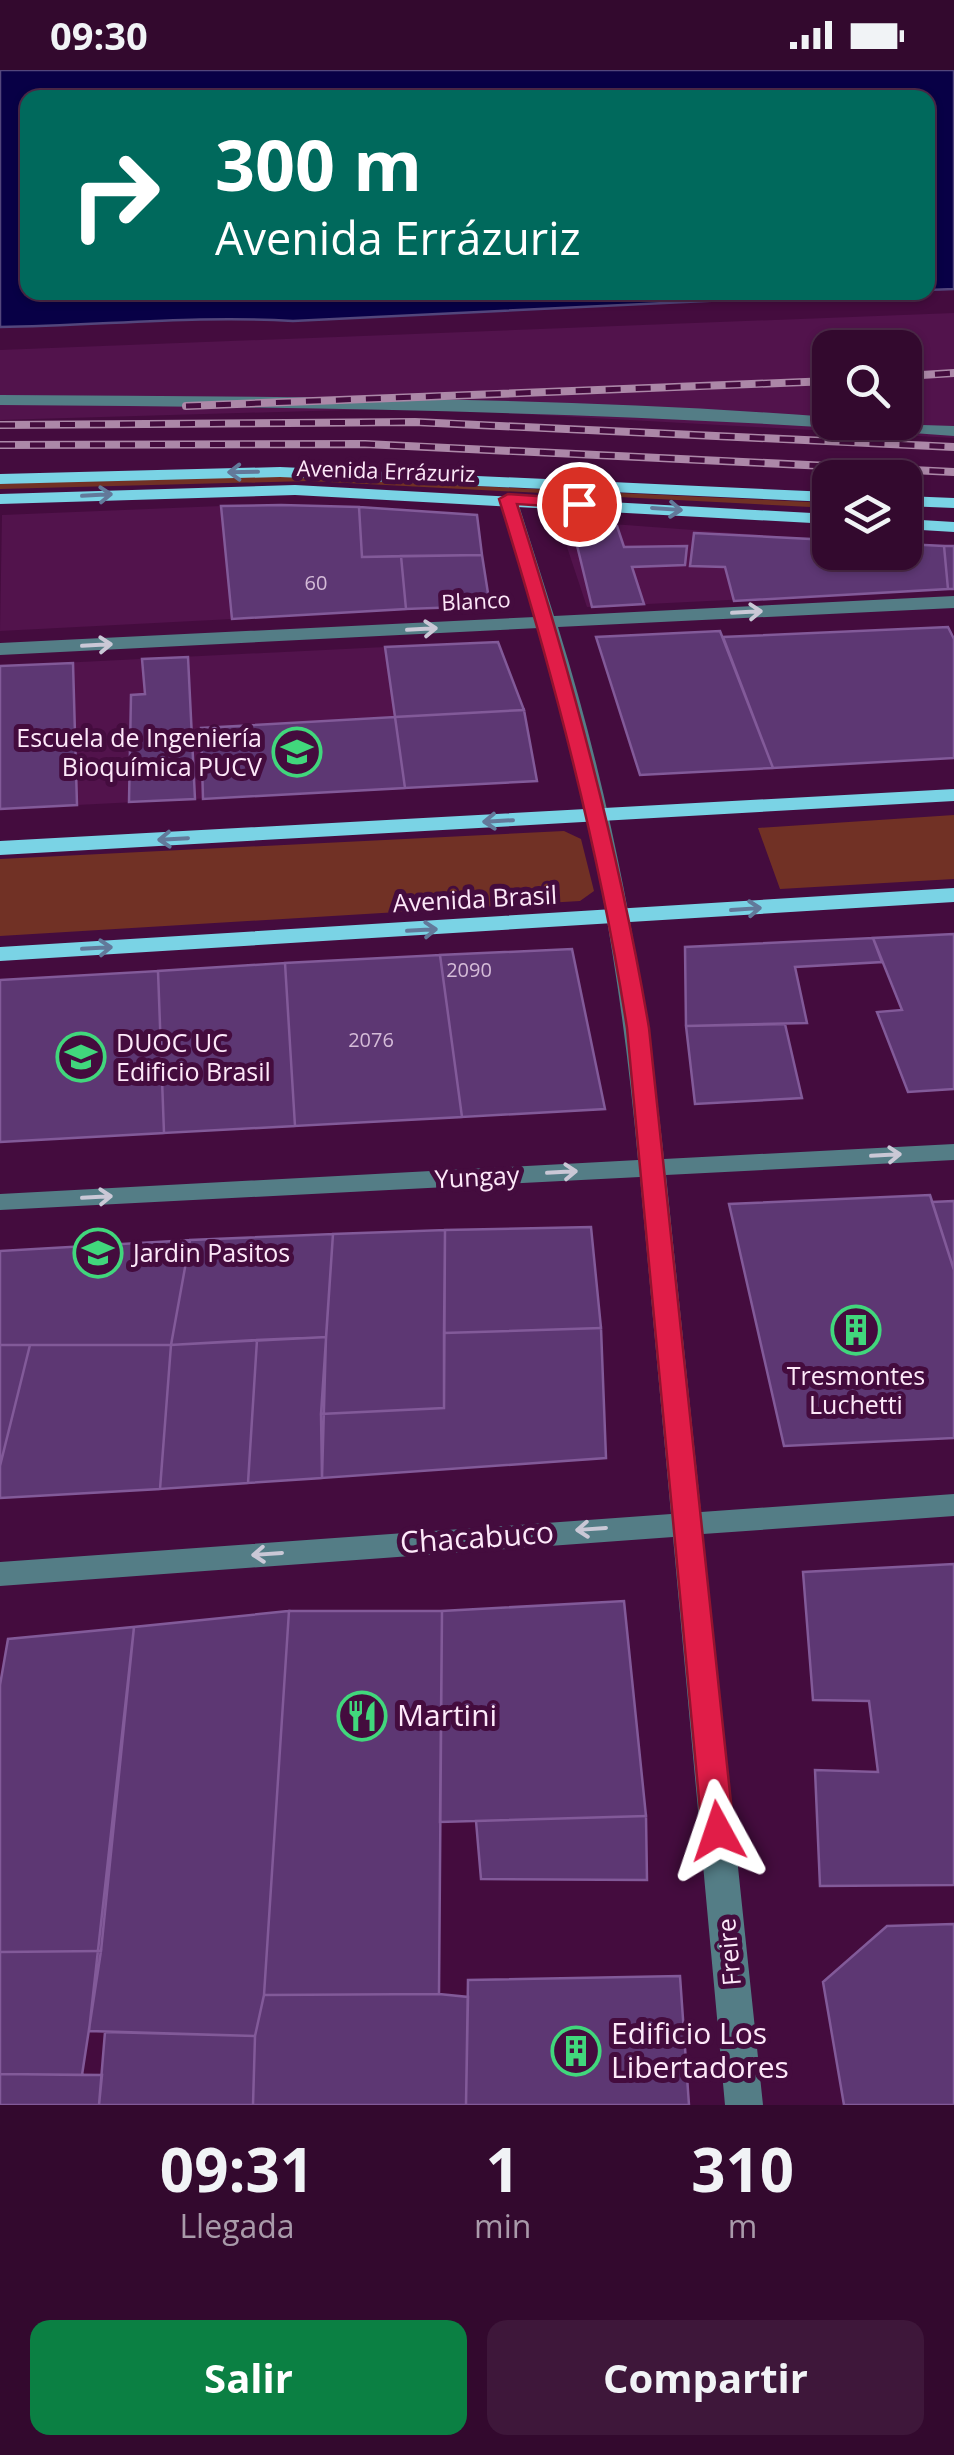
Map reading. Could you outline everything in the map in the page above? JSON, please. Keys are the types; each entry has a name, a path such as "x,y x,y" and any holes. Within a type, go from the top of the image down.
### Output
{"main road":[{"name":"Avenida Errázuriz","path":"0,479 280,472 812,495"},
{"name":"Avenida Errázuriz","path":"0,499 234,489 508,499 812,518"},
{"path":"922,502 954,504"},
{"path":"922,525 954,527"},
{"path":"0,848 954,794"},
{"name":"Avenida Brasil","path":"0,954 954,896"}],"street":[{"path":"0,400 456,404 730,414 954,432"},
{"name":"Freire","path":"508,499 548,623 620,918 654,1166 744,2105"},
{"name":"Blanco","path":"0,649 954,602"},
{"name":"Yungay","path":"0,1202 954,1152"},
{"name":"Chacabuco","path":"0,1574 954,1505"}],"shaded area":[{"path":"0,70 954,70 954,289 935,290 935,90 20,90 20,300 728,300 293,321 182,320 0,327"},
{"path":"954,313 954,438 922,436 922,330 812,330 812,430 416,408 0,420 0,350"},
{"path":"243,475 812,502 812,507 309,481 0,489 0,484"},
{"path":"221,506 232,619 0,631 2,515"},
{"path":"558,520 812,539 812,570 922,570 922,545 944,546 948,589 587,607"},
{"path":"385,647 405,788 0,809 0,666"},
{"path":"954,815 954,879 780,889 758,828"},
{"path":"564,831 581,839 594,891 580,901 0,936 0,859"}],"building":[{"path":"221,506 359,507 362,557 401,556 406,609 232,619"},
{"path":"359,507 477,515 482,555 362,557"},
{"path":"617,526 624,547 687,546 685,565 632,567 644,604 592,607 573,529"},
{"path":"694,533 812,539 812,570 922,570 922,545 944,546 948,589 734,601 725,567 690,566"},
{"path":"944,546 954,546 954,589 948,589"},
{"path":"482,555 490,606 406,609 401,556"},
{"path":"948,627 954,639 954,758 773,768 723,637"},
{"path":"720,631 773,768 640,775 596,637"},
{"path":"498,642 524,710 395,717 385,647"},
{"path":"188,657 195,799 129,802 131,695 145,694 142,659"},
{"path":"73,663 77,805 0,809 0,666"},
{"path":"524,710 537,781 405,788 395,717"},
{"path":"395,717 405,788 203,799 201,728"},
{"path":"954,934 954,1089 908,1092 877,1012 902,1010 873,938"},
{"path":"873,938 882,962 795,967 807,1023 686,1026 685,947"},
{"path":"572,949 605,1109 462,1117 440,955"},
{"path":"440,955 462,1117 295,1126 285,963"},
{"path":"285,963 295,1126 164,1133 158,971"},
{"name":"DUOC UC Edificio Brasil","path":"158,971 164,1133 0,1142 0,980"},
{"path":"785,1024 802,1098 695,1104 686,1026"},
{"name":"Tresmontes Luchetti","path":"930,1195 954,1270 954,1438 784,1446 729,1204"},
{"path":"954,1201 954,1270 932,1202"},
{"path":"591,1227 601,1328 444,1333 445,1230"},
{"path":"445,1230 444,1408 321,1414 333,1234"},
{"path":"333,1234 326,1337 171,1345 190,1240"},
{"path":"190,1240 171,1345 0,1345 0,1251"},
{"path":"601,1328 606,1458 322,1478 321,1414 444,1408 444,1333"},
{"path":"326,1337 322,1478 248,1483 257,1340"},
{"path":"257,1340 248,1483 160,1489 171,1345"},
{"path":"0,1345 30,1345 0,1466"},
{"path":"30,1345 171,1345 160,1489 0,1498 0,1466"},
{"path":"954,1564 954,1885 820,1886 815,1770 878,1772 869,1701 813,1700 803,1572"},
{"path":"624,1601 646,1816 440,1822 442,1611"},
{"path":"289,1611 264,1995 255,2036 89,2031 134,1627"},
{"name":"Martini","path":"289,1611 442,1611 439,1994 264,1995"},
{"path":"134,1627 101,1951 0,1952 0,1685 8,1639"},
{"path":"646,1816 647,1880 481,1879 476,1821"},
{"path":"954,1924 954,2105 844,2105 823,1982 887,1926"},
{"path":"101,1951 82,2075 0,2074 0,1952"},
{"name":"Edificio Los Libertadores","path":"680,1976 689,2105 466,2105 468,1980"},
{"path":"264,1995 468,1997 466,2105 253,2105 255,2036"},
{"path":"105,2032 255,2036 253,2105 99,2105"},
{"path":"0,2074 102,2075 99,2105 0,2105"}],"railway":[{"path":"922,375 954,373"},
{"path":"186,406 812,382"},
{"path":"0,425 415,422 954,447"},
{"path":"0,445 365,444 954,472"}],"place":[{"name":"Escuela de Ingeniería Bioquímica PUCV","path":"297,752"},
{"name":"DUOC UC Edificio Brasil","path":"81,1057"},
{"name":"Jardin Pasitos","path":"98,1253"},
{"name":"Tresmontes Luchetti","path":"856,1330"},
{"name":"Martini","path":"362,1716"},
{"name":"Edificio Los Libertadores","path":"576,2051"}],"route":[{"path":"579,504 508,499 555,650 620,918 638,1028 718,1831"}]}
